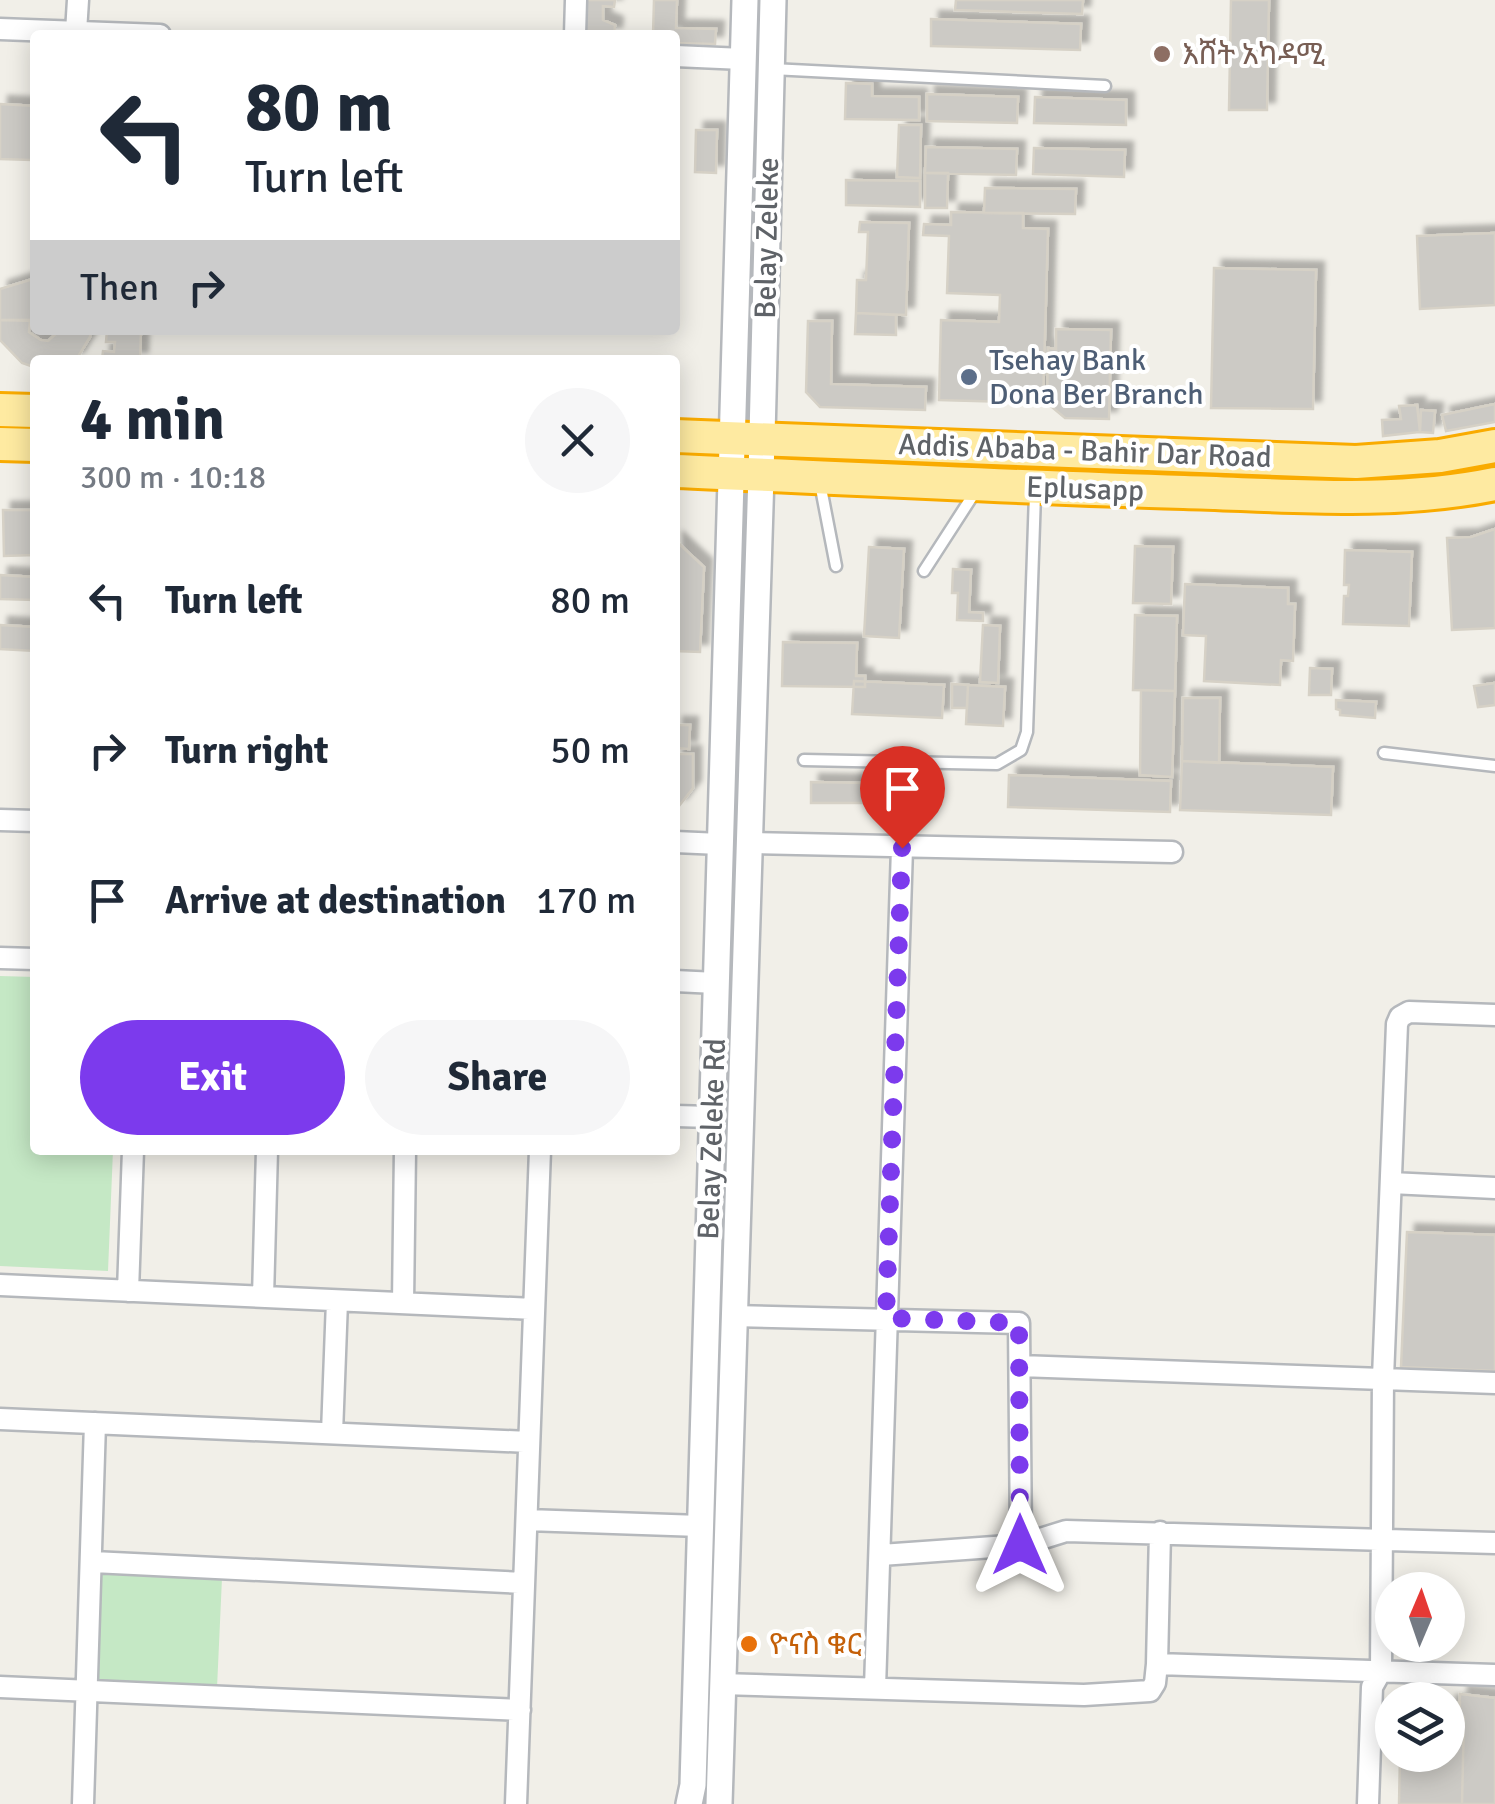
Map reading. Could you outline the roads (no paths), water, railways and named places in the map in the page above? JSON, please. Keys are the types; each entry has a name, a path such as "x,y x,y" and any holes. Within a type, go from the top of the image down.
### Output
{"highway":[{"path":"0,410 30,411"},
{"name":"Addis Ababa - Bahir Dar Road","path":"680,436 1356,462 1440,456 1495,446"},
{"path":"0,444 30,445"},
{"name":"Eplusapp","path":"680,472 1360,498 1444,494 1495,484"}],"street":[{"path":"76,30 78,0"},
{"path":"575,30 576,0"},
{"name":"Belay Zeleke","path":"745,0 747,438"},
{"name":"Belay Zeleke","path":"746,474 773,0"},
{"path":"0,29 30,30"},
{"path":"680,56 743,59"},
{"name":"Belay Zeleke Rd","path":"718,1804 749,843 746,474"},
{"name":"Belay Zeleke Rd","path":"689,1804 693,1785 720,844 746,474"},
{"path":"0,820 30,821"},
{"path":"680,842 1172,852"},
{"path":"875,1688 902,848"},
{"path":"0,958 30,960"},
{"path":"680,981 716,982"},
{"path":"1368,1804 1372,1686 1381,1671 1383,1378 1397,1024 1400,1016 1408,1012 1495,1016"},
{"path":"680,1116 740,1118"},
{"path":"128,1291 133,1155"},
{"path":"263,1297 267,1155"},
{"path":"403,1304 405,1155"},
{"path":"516,1804 540,1155"},
{"path":"1392,1183 1495,1188"},
{"path":"0,1285 534,1308"},
{"path":"332,1433 336,1301"},
{"path":"734,1316 1019,1323 1020,1545"},
{"path":"1020,1366 1495,1383"},
{"path":"0,1419 529,1442"},
{"path":"82,1804 95,1423"},
{"path":"528,1520 727,1527"},
{"path":"880,1555 1020,1545 1066,1531 1495,1543"},
{"path":"722,1684 1131,1694 1150,1691 1157,1664 1160,1532"},
{"path":"93,1562 524,1582"},
{"path":"1157,1664 1495,1675"},
{"path":"0,1687 520,1710"}],"lane":[{"path":"771,69 1105,86"},
{"path":"819,478 836,566"},
{"path":"924,571 980,486"},
{"path":"804,760 997,764 1021,750 1027,732 1035,488"},
{"path":"1384,753 1495,766"}],"place":[{"name":"እሸት አካዳሚ","path":"1162,54"},
{"name":"Tsehay Bank Dona Ber Branch","path":"969,377"},
{"name":"ዮናስ ቁር","path":"749,1644"}]}
